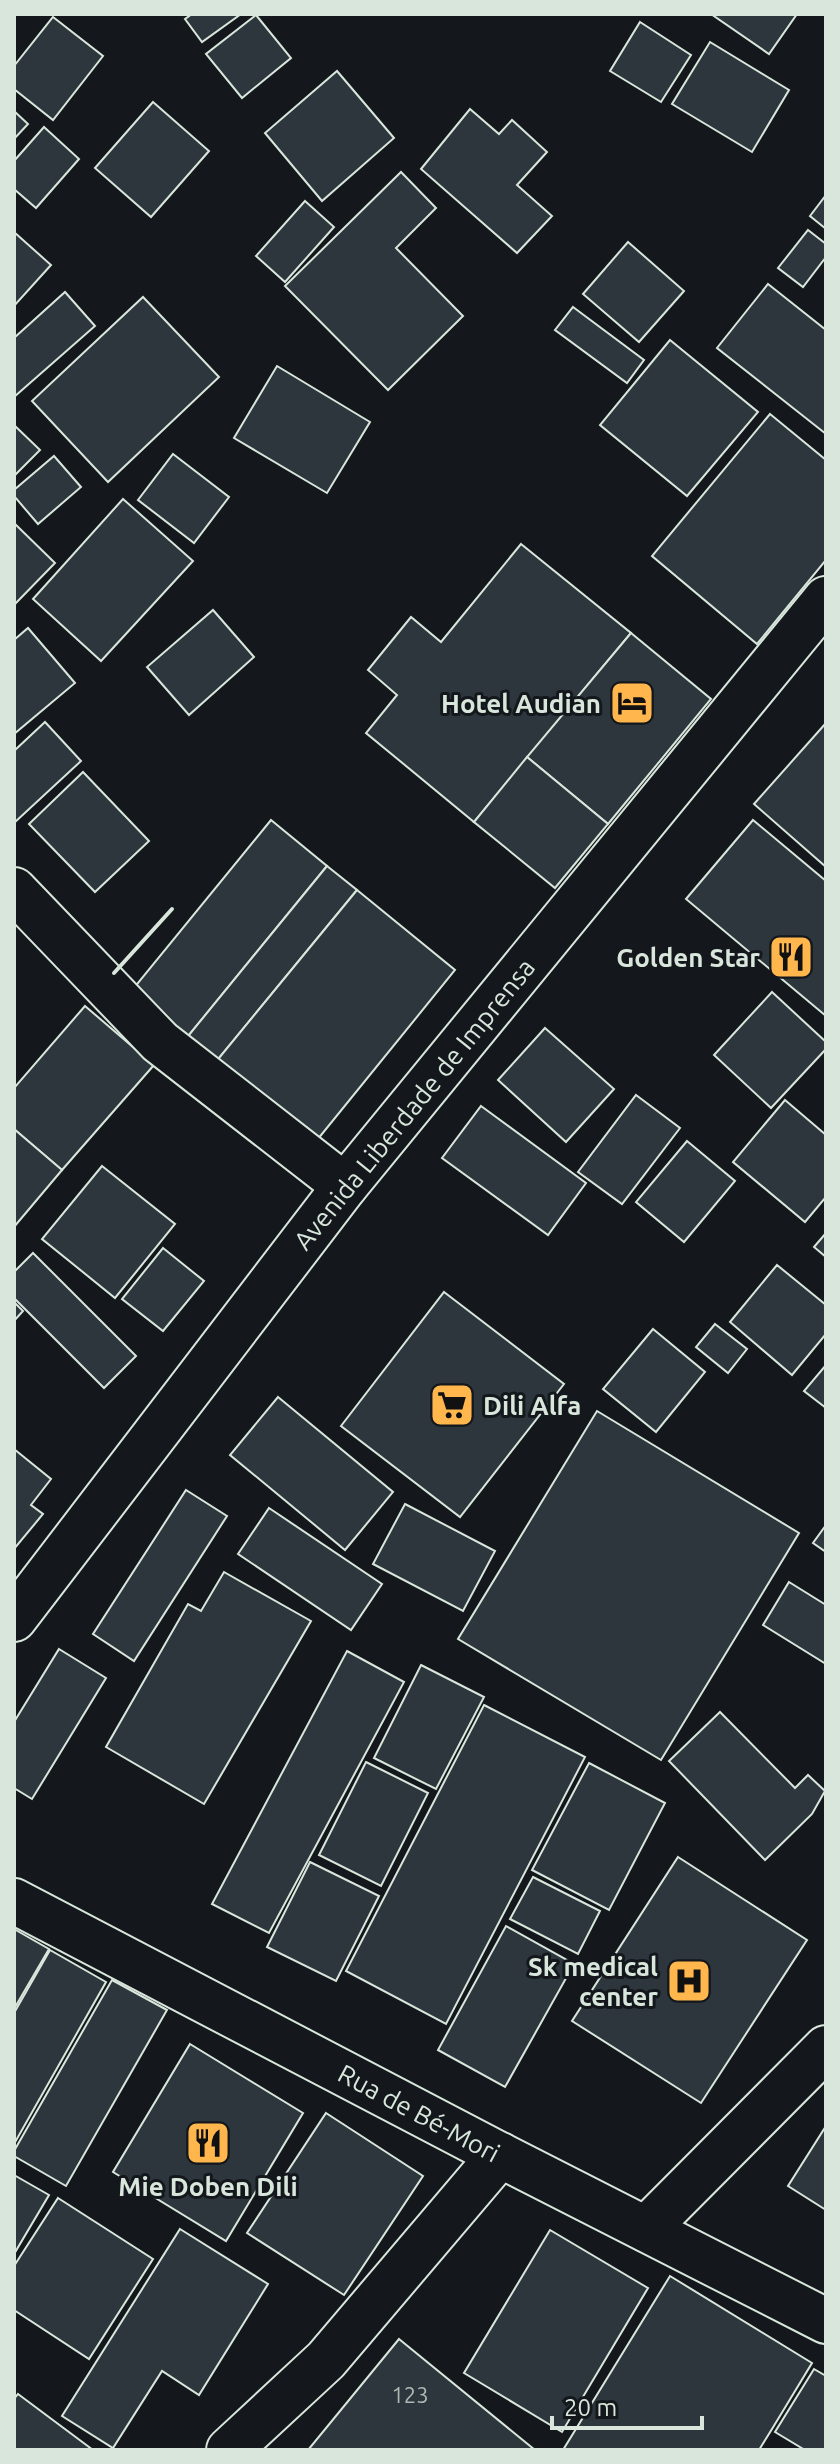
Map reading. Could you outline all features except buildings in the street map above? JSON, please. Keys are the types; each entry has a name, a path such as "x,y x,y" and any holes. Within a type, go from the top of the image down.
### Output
{"main road":[{"name":"Avenida Liberdade de Imprensa","path":"14,1619 345,1186 826,599"},
{"path":"14,890 160,1042 345,1186"},
{"name":"Rua de Bé-Mori","path":"14,1901 826,2321"},
{"path":"646,2229 826,2048"},
{"path":"229,2450 326,2360 500,2155"}],"wall":[{"path":"114,973 172,909"}],"place":[{"name":"Hotel Audian","path":"632,703"},
{"name":"Golden Star","path":"791,957"},
{"name":"Dili Alfa","path":"452,1405"},
{"name":"Sk medical center","path":"689,1981"},
{"name":"Mie Doben Dili","path":"208,2143"}]}
